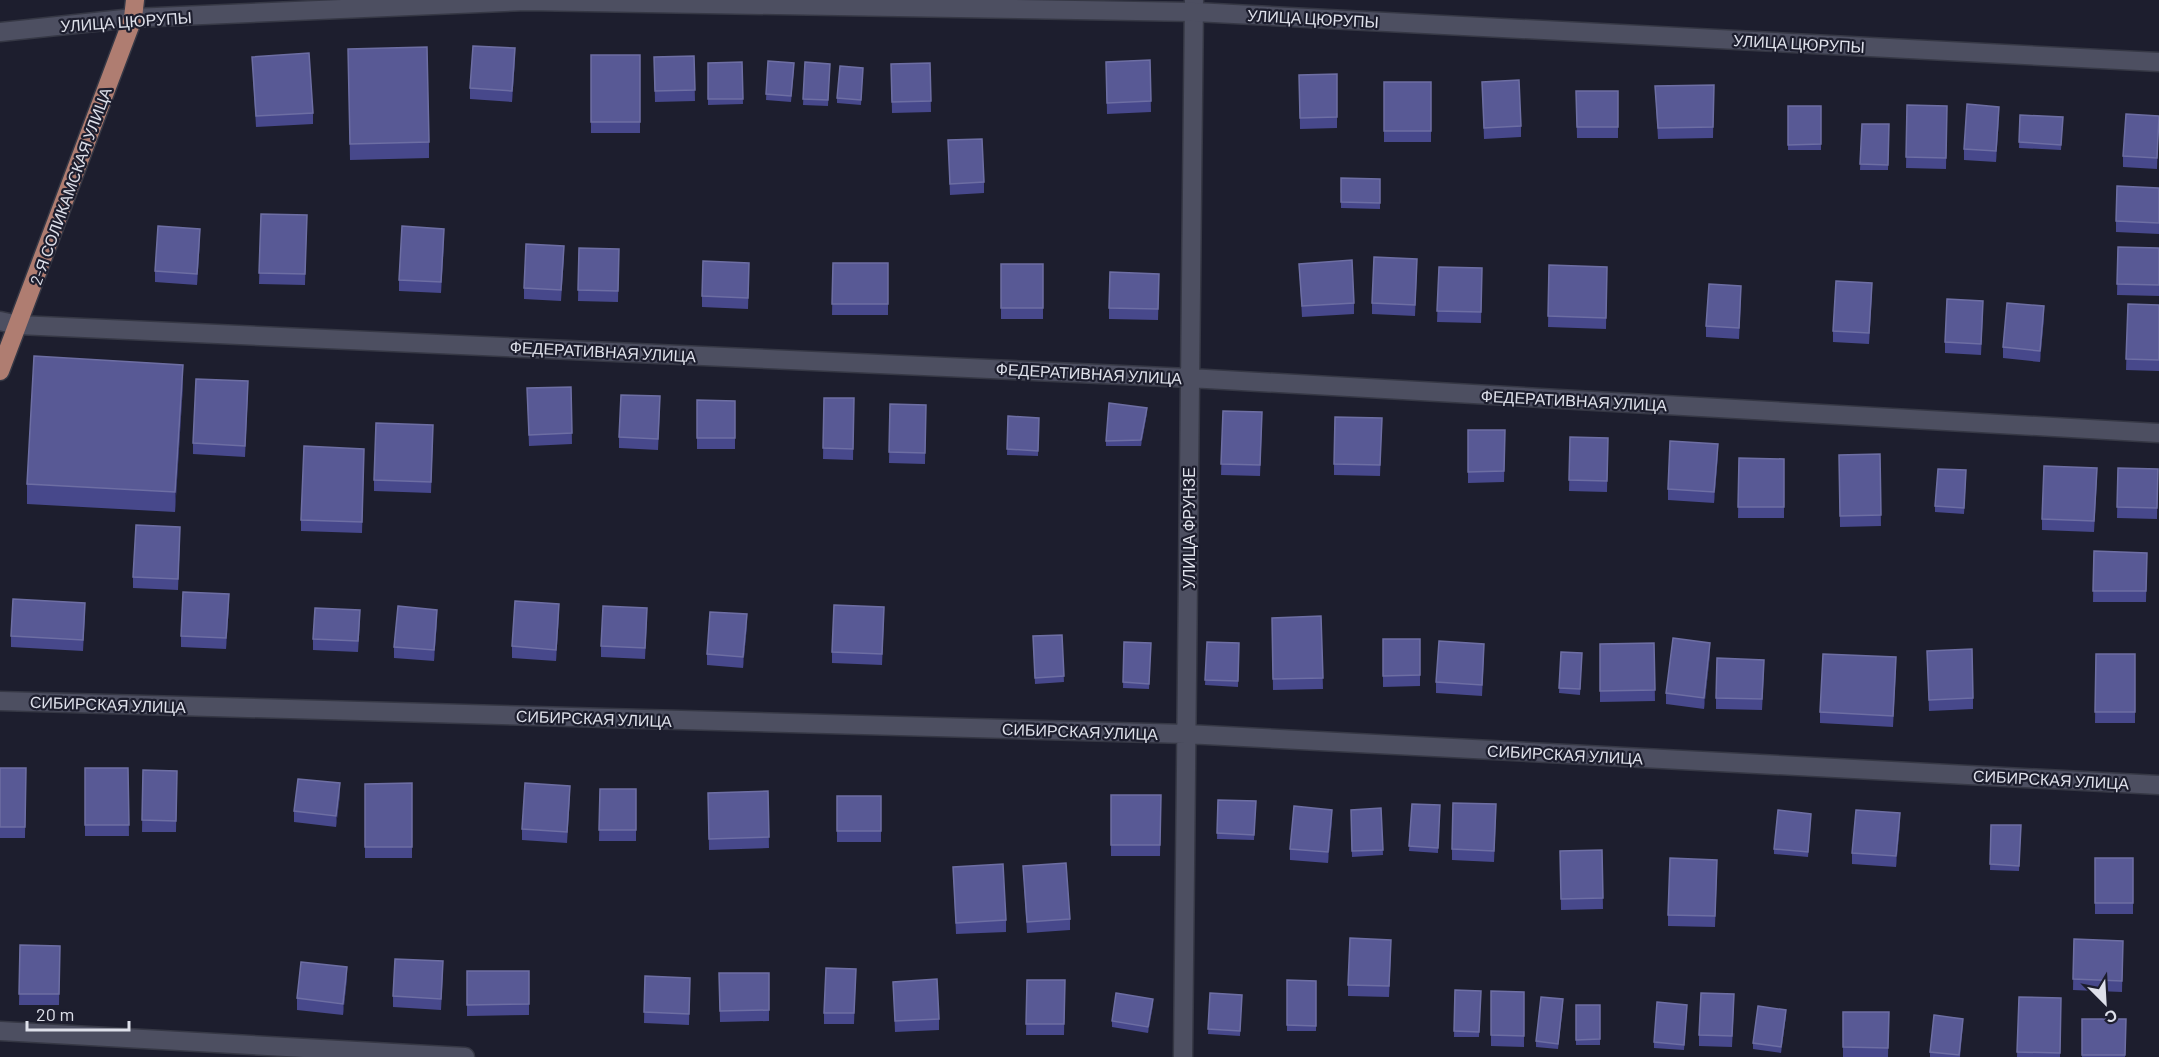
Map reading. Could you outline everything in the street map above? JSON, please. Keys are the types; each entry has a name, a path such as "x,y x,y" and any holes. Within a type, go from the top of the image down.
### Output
{"main road":[{"name":"2-Я СОЛИКАМСКАЯ УЛИЦА","path":"0,371 134,9"}],"street":[{"name":"УЛИЦА ЦЮРУПЫ","path":"0,32 134,9 527,1 1195,6 2159,62"},
{"name":"УЛИЦА ФРУНЗЕ","path":"1184,1057 1189,378 1195,6"},
{"name":"ФЕДЕРАТИВНАЯ УЛИЦА","path":"0,321 18,325 1189,378 2159,433"},
{"name":"СИБИРСКАЯ УЛИЦА","path":"0,701 1186,734 2159,785"},
{"path":"0,1031 465,1057"}],"building":[{"path":"473,46 515,48 512,91 470,88"},
{"path":"427,47 429,142 350,144 348,49"},
{"path":"309,53 313,113 256,116 252,57"},
{"path":"591,55 640,55 640,122 591,122"},
{"path":"694,56 695,90 655,91 654,57"},
{"path":"1150,60 1151,101 1107,103 1106,62"},
{"path":"768,61 794,63 791,96 766,94"},
{"path":"742,62 743,99 708,99 708,63"},
{"path":"805,62 830,64 828,100 803,99"},
{"path":"930,63 931,101 892,102 891,64"},
{"path":"840,66 863,68 861,100 837,98"},
{"path":"1337,74 1337,117 1300,118 1299,75"},
{"path":"1519,80 1521,126 1484,128 1482,82"},
{"path":"1384,82 1431,82 1431,131 1384,131"},
{"path":"1714,85 1713,127 1658,128 1655,86"},
{"path":"1576,91 1618,91 1618,127 1577,127"},
{"path":"1967,104 1999,107 1996,151 1964,149"},
{"path":"1907,105 1947,106 1946,158 1906,157"},
{"path":"1788,106 1821,106 1821,144 1788,145"},
{"path":"2126,114 2159,116 2157,158 2123,156"},
{"path":"2020,115 2063,117 2061,145 2019,142"},
{"path":"1862,124 1889,124 1888,165 1860,164"},
{"path":"982,139 984,182 950,184 948,140"},
{"path":"1341,178 1380,179 1380,203 1341,202"},
{"path":"2117,186 2159,188 2159,223 2116,221"},
{"path":"261,214 307,215 305,274 259,273"},
{"path":"158,226 200,229 197,274 155,271"},
{"path":"402,226 444,229 441,282 399,280"},
{"path":"526,244 564,246 561,290 524,288"},
{"path":"2118,247 2159,248 2159,285 2117,284"},
{"path":"579,248 619,249 618,291 578,290"},
{"path":"1374,257 1417,259 1415,305 1372,303"},
{"path":"1352,260 1354,303 1302,306 1299,264"},
{"path":"703,261 749,263 748,298 702,296"},
{"path":"833,263 888,263 888,304 832,304"},
{"path":"1001,264 1043,264 1043,308 1001,308"},
{"path":"1549,265 1607,267 1606,318 1548,316"},
{"path":"1439,267 1482,268 1481,312 1437,311"},
{"path":"1110,272 1159,274 1158,309 1109,308"},
{"path":"1836,281 1872,283 1869,333 1833,331"},
{"path":"1709,284 1741,286 1739,328 1706,326"},
{"path":"1947,299 1983,301 1981,344 1945,342"},
{"path":"2007,303 2044,306 2040,351 2003,347"},
{"path":"2128,304 2159,305 2159,360 2126,359"},
{"path":"34,356 183,365 175,492 27,484"},
{"path":"196,379 248,381 245,446 193,443"},
{"path":"571,387 572,433 529,435 527,388"},
{"path":"621,395 660,396 658,439 619,437"},
{"path":"824,398 854,398 853,449 823,448"},
{"path":"697,400 735,401 735,438 697,438"},
{"path":"1109,403 1147,408 1141,440 1106,441"},
{"path":"890,404 926,405 925,453 889,452"},
{"path":"1223,411 1262,412 1260,465 1221,464"},
{"path":"1008,416 1039,418 1038,451 1007,449"},
{"path":"1335,417 1382,418 1380,465 1334,464"},
{"path":"376,423 433,425 431,482 374,480"},
{"path":"1468,430 1505,430 1504,471 1468,472"},
{"path":"1570,437 1608,438 1607,481 1569,480"},
{"path":"1670,441 1718,444 1714,492 1668,489"},
{"path":"304,446 364,449 362,522 301,520"},
{"path":"1880,454 1881,515 1840,516 1839,455"},
{"path":"1739,458 1784,459 1784,507 1738,507"},
{"path":"2044,466 2097,468 2094,521 2042,519"},
{"path":"2118,468 2158,469 2157,508 2117,507"},
{"path":"1938,469 1966,470 1964,508 1935,506"},
{"path":"136,525 180,527 178,579 133,577"},
{"path":"2094,551 2147,553 2146,591 2093,591"},
{"path":"183,592 229,594 226,638 181,636"},
{"path":"13,599 85,603 83,640 11,636"},
{"path":"515,601 559,604 556,650 512,646"},
{"path":"834,605 884,607 882,654 832,652"},
{"path":"398,606 437,610 434,650 394,647"},
{"path":"603,606 647,608 645,648 601,646"},
{"path":"315,608 360,610 358,641 313,639"},
{"path":"710,612 747,614 743,657 707,654"},
{"path":"1321,616 1323,678 1273,679 1272,618"},
{"path":"1062,635 1064,676 1035,678 1033,636"},
{"path":"1673,638 1710,643 1704,698 1666,693"},
{"path":"1383,639 1420,639 1420,675 1383,676"},
{"path":"1439,641 1484,644 1482,685 1436,682"},
{"path":"1124,642 1151,643 1149,684 1123,682"},
{"path":"1207,642 1239,643 1238,681 1205,680"},
{"path":"1654,643 1655,690 1600,691 1600,644"},
{"path":"1972,649 1973,698 1929,700 1927,651"},
{"path":"1561,652 1582,653 1580,689 1559,688"},
{"path":"1823,654 1896,657 1893,716 1820,712"},
{"path":"2096,654 2135,654 2135,712 2095,712"},
{"path":"1717,658 1764,660 1762,699 1716,698"},
{"path":"0,768 26,768 25,827 0,827"},
{"path":"85,768 128,768 129,825 85,825"},
{"path":"143,770 177,771 176,821 142,820"},
{"path":"298,779 340,783 336,816 294,811"},
{"path":"412,783 412,847 365,847 365,784"},
{"path":"525,783 570,786 567,832 522,829"},
{"path":"600,789 636,789 636,830 599,830"},
{"path":"768,791 769,837 709,839 708,793"},
{"path":"1111,795 1161,795 1160,845 1111,845"},
{"path":"837,796 881,796 881,831 837,831"},
{"path":"1218,800 1256,801 1254,835 1217,833"},
{"path":"1453,803 1496,804 1494,851 1452,849"},
{"path":"1412,804 1440,805 1438,848 1409,846"},
{"path":"1294,806 1332,810 1328,852 1290,849"},
{"path":"1381,808 1383,850 1352,851 1351,810"},
{"path":"1778,810 1811,814 1808,852 1774,849"},
{"path":"1856,810 1900,813 1896,856 1852,853"},
{"path":"1991,825 2021,825 2019,866 1990,864"},
{"path":"1602,850 1603,898 1561,899 1560,851"},
{"path":"1670,858 1717,860 1715,916 1668,915"},
{"path":"2095,858 2133,858 2133,903 2095,903"},
{"path":"1066,863 1070,919 1027,922 1023,866"},
{"path":"1003,864 1006,920 956,923 953,867"},
{"path":"1350,938 1391,940 1389,986 1348,985"},
{"path":"2074,939 2123,941 2122,981 2073,979"},
{"path":"20,945 60,946 59,994 19,994"},
{"path":"395,959 443,961 441,999 393,996"},
{"path":"301,962 347,967 343,1004 297,998"},
{"path":"826,968 856,969 854,1013 824,1013"},
{"path":"467,971 529,971 529,1004 467,1005"},
{"path":"719,973 769,973 769,1010 720,1011"},
{"path":"645,976 690,978 689,1014 644,1012"},
{"path":"937,979 939,1019 895,1021 893,982"},
{"path":"1027,980 1065,980 1064,1024 1026,1024"},
{"path":"1287,980 1316,981 1316,1026 1287,1025"},
{"path":"1455,990 1481,991 1479,1032 1454,1031"},
{"path":"1491,991 1524,992 1524,1036 1491,1035"},
{"path":"1116,993 1153,999 1148,1027 1112,1021"},
{"path":"1210,993 1242,995 1240,1031 1208,1029"},
{"path":"1701,993 1734,994 1732,1036 1699,1035"},
{"path":"1541,997 1563,999 1558,1044 1536,1041"},
{"path":"2019,997 2061,998 2060,1053 2017,1052"},
{"path":"1657,1002 1687,1005 1684,1045 1654,1042"},
{"path":"1576,1005 1600,1005 1600,1039 1576,1040"},
{"path":"1758,1006 1786,1010 1781,1047 1753,1043"},
{"path":"1843,1012 1889,1012 1888,1048 1843,1047"},
{"path":"1934,1015 1963,1019 1959,1055 1930,1052"},
{"path":"2082,1019 2126,1019 2125,1055 2082,1055"}]}
